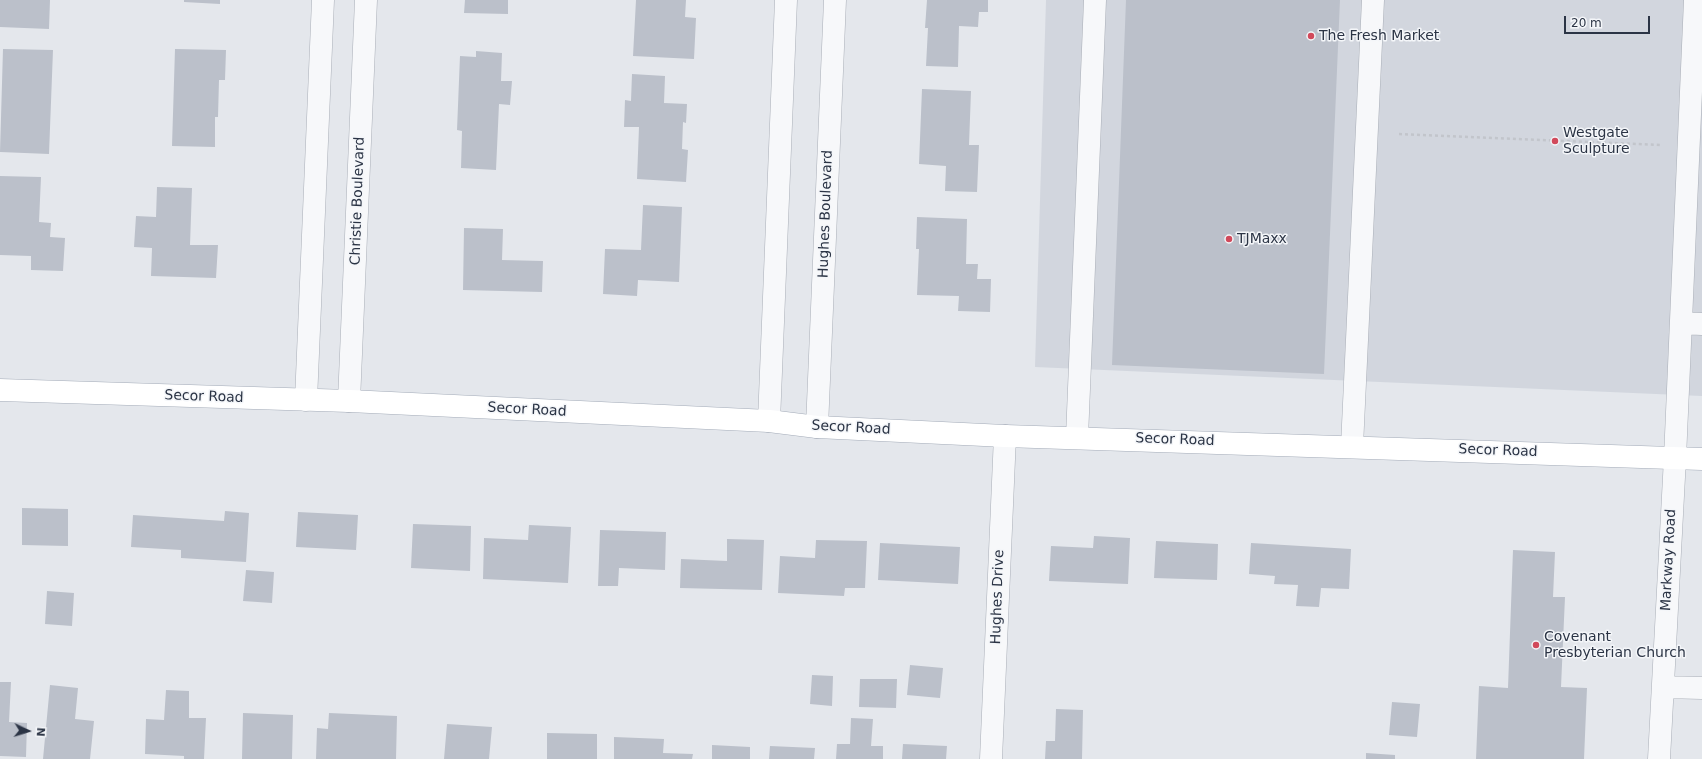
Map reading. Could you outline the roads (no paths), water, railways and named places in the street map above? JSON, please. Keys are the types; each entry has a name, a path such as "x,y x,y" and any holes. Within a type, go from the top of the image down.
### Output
{"main road":[{"name":"Secor Road","path":"0,390 349,401 769,421 818,427 1005,436 1352,446 1702,459"}],"street":[{"path":"306,400 323,0"},
{"name":"Christie Boulevard","path":"349,401 366,0"},
{"path":"769,421 786,0"},
{"name":"Hughes Boulevard","path":"818,427 835,0"},
{"path":"1077,437 1096,0"},
{"path":"1352,446 1373,0"},
{"name":"Markway Road","path":"1659,759 1675,458 1695,0"},
{"path":"1681,323 1702,324"},
{"name":"Hughes Drive","path":"991,759 1005,436"},
{"path":"1663,687 1702,688"}],"place":[{"name":"The Fresh Market","path":"1311,36"},
{"name":"Westgate Sculpture","path":"1555,141"},
{"name":"TJMaxx","path":"1229,239"},
{"name":"Covenant Presbyterian Church","path":"1536,645"}]}
